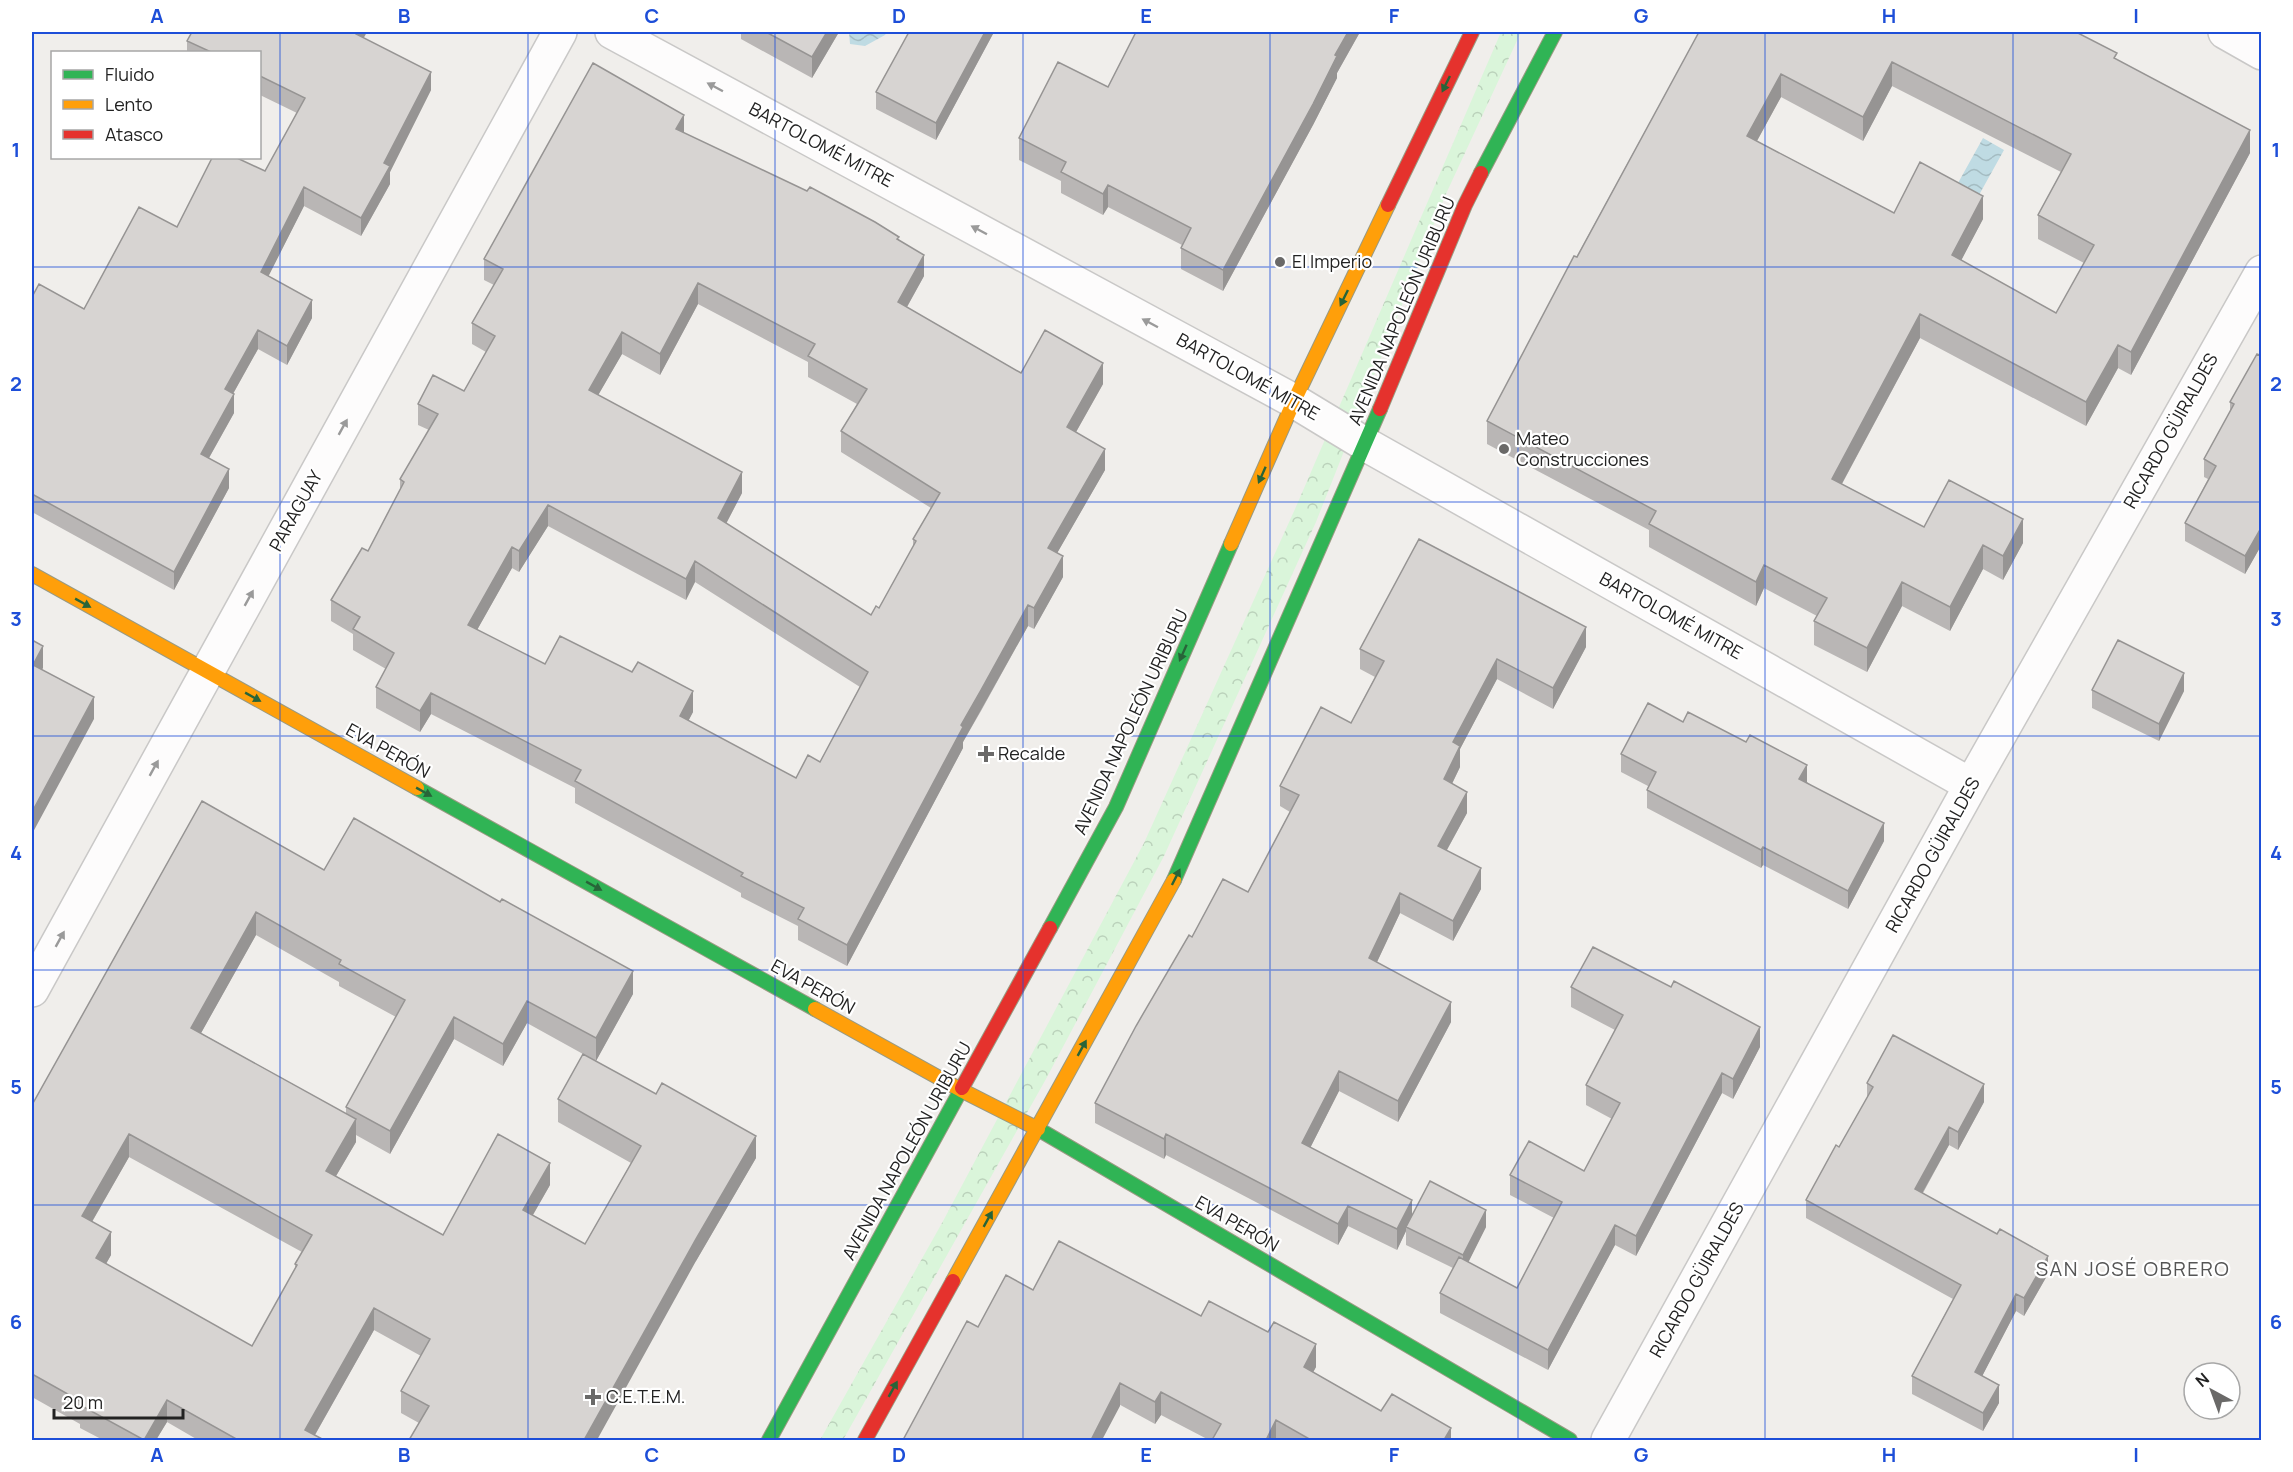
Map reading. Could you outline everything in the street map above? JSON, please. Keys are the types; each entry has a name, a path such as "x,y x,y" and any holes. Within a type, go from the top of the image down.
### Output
{"main road":[{"name":"AVENIDA NAPOLEÓN URIBURU","path":"769,1440 1116,807 1294,401 1472,32"},
{"name":"AVENIDA NAPOLEÓN URIBURU","path":"864,1440 1178,873 1365,444 1465,205 1555,32"},
{"name":"EVA PERÓN","path":"32,574 961,1090 1038,1129 1570,1440"}],"street":[{"name":"PARAGUAY","path":"32,990 560,32"},
{"name":"BARTOLOMÉ MITRE","path":"612,32 1294,401 1365,444 1971,785"},
{"path":"2225,32 2262,53"},
{"name":"RICARDO GÜIRALDES","path":"1608,1440 1971,785 2262,272"}],"green space":[{"path":"1501,32 1521,32 1445,196 1316,522 1164,856 1046,1079 843,1440 820,1440 942,1223 1144,843 1295,509"}],"water":[{"path":"849,32 887,32 865,46 850,44"},
{"path":"1983,138 2004,150 1979,195 1958,183"}],"building":[{"path":"192,32 357,32 356,34 431,72 384,163 390,166 361,218 304,187 261,272 312,300 287,346 258,330 225,389 234,394 201,454 229,469 174,572 32,494 32,297 39,284 84,309 139,207 177,227 211,159 239,159 265,171 305,98 261,76 261,51 209,51 187,41"},
{"path":"766,32 827,32 812,57"},
{"path":"909,32 985,32 936,123 876,92"},
{"path":"1136,32 1348,32 1313,104 1223,270 1181,248 1191,228 1108,185 1103,194 1061,172 1066,162 1019,138 1058,62 1108,87"},
{"path":"1699,32 2076,32 2117,53 2114,58 2250,130 2131,352 2118,345 2086,402 1920,314 1832,479 1924,527 1949,480 2023,519 2003,556 1983,545 1950,607 1902,582 1867,648 1814,621 1827,598 1764,565 1756,582 1649,524 1656,511 1487,421 1574,256 1577,257","holes":["1892,62 2071,154 2038,215 2094,245 2056,313 1952,255 1983,196 1920,162 1894,213 1747,136 1781,74 1863,117"]},
{"path":"593,63 684,115 676,129 807,191 810,187 875,222 899,237 897,239 924,255 898,302 1021,373 1045,330 1103,363 1067,427 1105,449 1048,548 1063,556 1034,608 1028,605 961,725 963,727 847,945 798,919 804,908 741,876 743,873 575,781 581,770 431,693 420,711 376,687 394,653 353,629 360,617 331,600 362,548 368,551 404,482 400,479 438,414 418,404 433,375 464,391 495,336 472,323 503,269 484,259","holes":["698,283 815,344 808,356 867,389 841,431 940,493 913,539 916,541 879,608 876,606 871,615 718,518 742,472 589,390 622,332 660,354","548,505 686,579 695,561 868,672 820,762 808,755 796,778 680,716 693,691 638,662 632,672 560,636 545,664 468,625 512,547 519,551"]},
{"path":"2262,350 2262,526 2245,556 2185,523 2216,466 2204,459 2234,404 2230,402 2257,354 2259,355"},
{"path":"1419,539 1586,627 1553,688 1497,659 1453,742 1460,746 1444,779 1467,792 1438,846 1481,868 1453,921 1400,893 1369,958 1451,1002 1398,1101 1339,1071 1302,1143 1412,1200 1397,1229 1348,1206 1338,1224 1166,1134 1164,1139 1095,1103 1136,1026 1189,935 1192,937 1223,879 1248,892 1299,795 1280,786 1321,707 1351,723 1384,661 1360,649"},
{"path":"32,640 43,646 33,665 94,697 32,812"},
{"path":"2118,640 2184,673 2159,724 2092,690"},
{"path":"1648,703 1683,722 1688,712 1746,742 1750,735 1807,765 1799,779 1884,823 1848,891 1763,847 1761,850 1647,790 1656,772 1621,754"},
{"path":"202,801 324,870 354,818 500,902 502,899 633,971 596,1038 527,1001 503,1044 454,1017 390,1131 346,1107 405,1000 339,964 341,960 256,912 191,1028 356,1119 326,1171 443,1235 498,1134 550,1163 523,1210 585,1244 641,1146 558,1099 583,1054 656,1094 662,1083 756,1136 584,1440 409,1440 429,1406 401,1391 430,1339 374,1308 305,1430 324,1440 238,1440 167,1400 144,1440 80,1405 82,1402 32,1374 32,1105","holes":["129,1134 312,1235 252,1346 96,1258 111,1232 82,1216"]},
{"path":"1593,947 1671,987 1674,981 1760,1027 1733,1079 1722,1073 1636,1236 1615,1225 1548,1350 1440,1293 1459,1257 1517,1288 1562,1202 1510,1175 1529,1141 1584,1171 1620,1103 1586,1085 1623,1015 1571,987"},
{"path":"1893,1035 1984,1084 1958,1132 1949,1127 1915,1189 1997,1234 2000,1229 2048,1256 2024,1298 2016,1294 1975,1372 1999,1385 1983,1413 1912,1376 1961,1285 1806,1200 1836,1145 1839,1147 1873,1087 1867,1083"},
{"path":"1430,1181 1486,1210 1463,1255 1406,1227"},
{"path":"1059,1241 1201,1316 1209,1301 1268,1332 1274,1322 1316,1344 1304,1367 1381,1411 1392,1394 1451,1428 1444,1440 1311,1440 1276,1420 1266,1440 1212,1440 1221,1424 1161,1392 1155,1402 1120,1383 1091,1440 903,1440 967,1321 978,1327 1006,1275 1033,1290"}],"traffic: fast":[{"path":"1481,173 1555,32"},
{"path":"1174,880 1380,409"},
{"path":"1050,928 1116,807 1231,544"},
{"path":"417,788 815,1009"},
{"path":"769,1440 962,1088"},
{"path":"1038,1129 1570,1440"}],"traffic: slow":[{"path":"1231,544 1294,401 1388,205"},
{"path":"32,574 417,788"},
{"path":"953,1281 1174,880"},
{"path":"815,1009 961,1090 1038,1129"}],"traffic: jam":[{"path":"1388,205 1472,32"},
{"path":"1380,409 1465,205 1481,173"},
{"path":"962,1088 1050,928"},
{"path":"865,1440 953,1281"}],"place":[{"name":"El Imperio","path":"1280,262"},
{"name":"Mateo Construcciones","path":"1504,449"},
{"name":"Recalde","path":"986,754"},
{"name":"C.E.T.E.M.","path":"593,1397"}],"district":[{"name":"SAN JOSÉ OBRERO","path":"2133,1269"}]}
